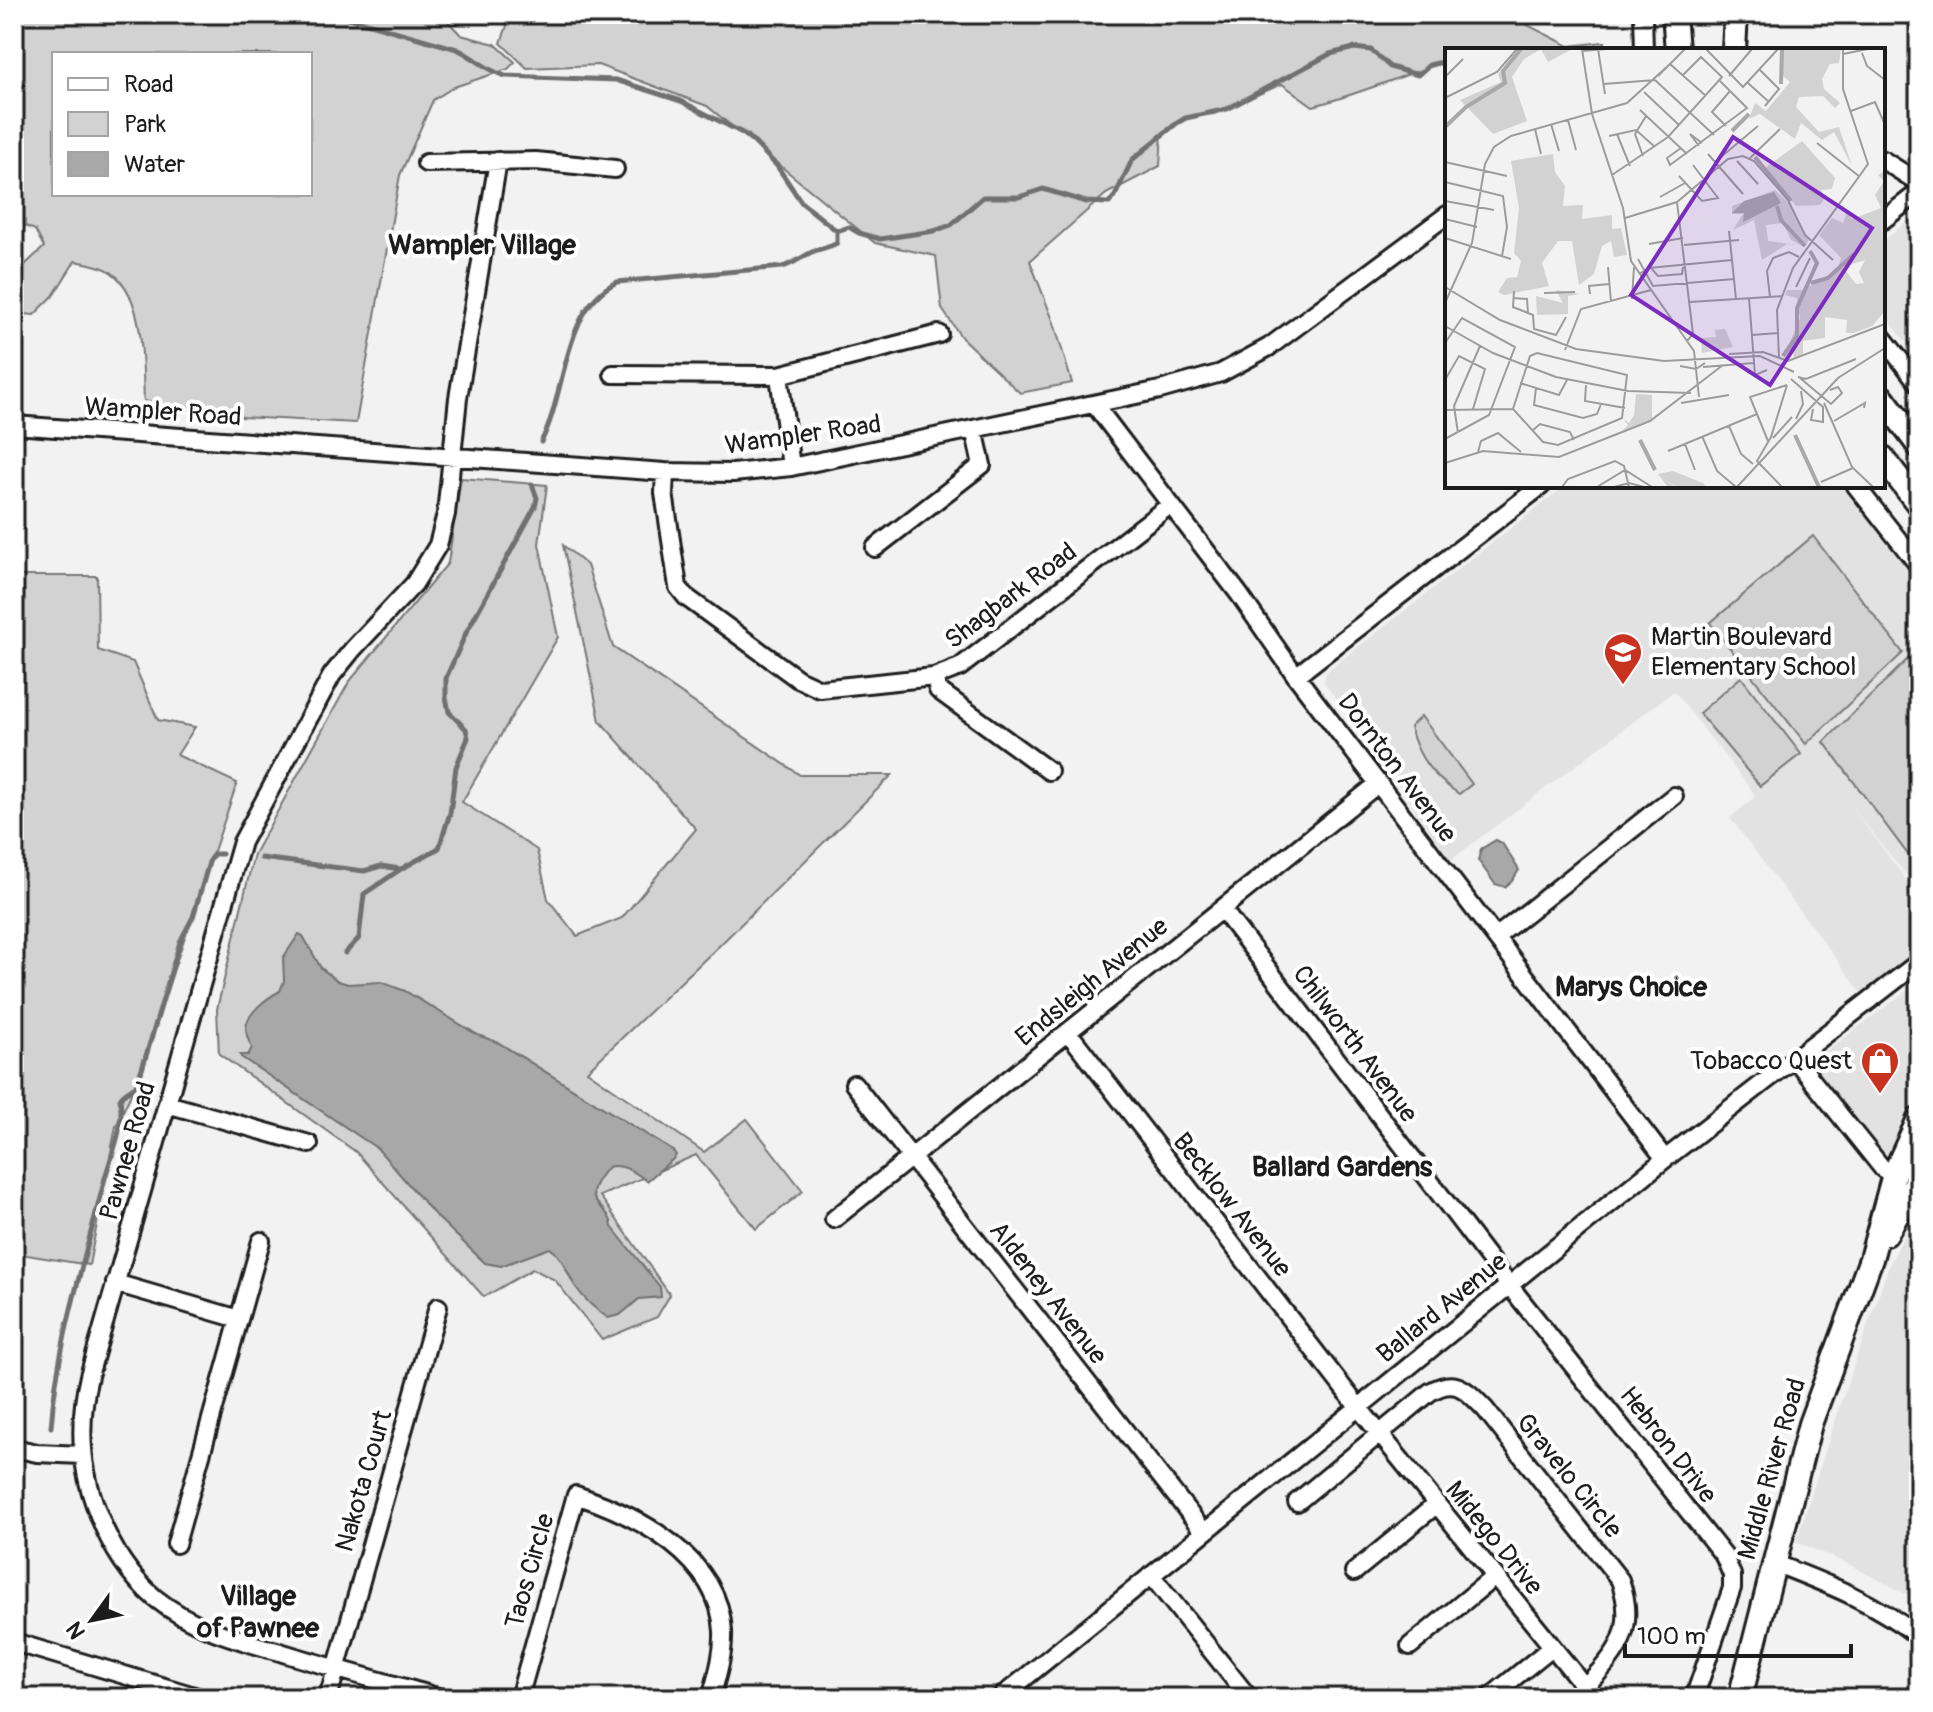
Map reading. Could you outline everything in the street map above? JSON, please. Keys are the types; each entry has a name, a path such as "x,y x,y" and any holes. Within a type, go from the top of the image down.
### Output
{"street":[{"path":"1643,14 1644,48"},
{"path":"1674,14 1677,48"},
{"path":"1734,48 1736,14"},
{"name":"Pawnee Road","path":"441,1698 219,1633 177,1614 155,1598 132,1573 108,1536 93,1502 82,1455 83,1401 242,842 332,675 414,584 433,555 446,514 458,398 498,161"},
{"path":"426,163 536,161 615,169"},
{"path":"1885,161 1919,183"},
{"path":"1885,218 1919,192"},
{"name":"Wampler Road","path":"14,425 665,472 733,473 791,467 1185,384 1240,364 1296,329 1442,219"},
{"path":"613,374 779,375 939,334"},
{"path":"1885,341 1919,384"},
{"path":"779,375 791,467"},
{"path":"1885,401 1919,446"},
{"name":"Dornton Avenue","path":"1094,404 1239,594 1296,676 1665,1159"},
{"path":"875,548 982,465 974,429"},
{"path":"1885,461 1919,505"},
{"name":"Shagbark Road","path":"665,472 664,493 674,577 686,597 809,686 820,689 934,677 960,667 1170,505"},
{"path":"1296,676 1538,488"},
{"path":"1858,488 1919,566"},
{"path":"934,677 938,690 1049,771"},
{"name":"Endsleigh Avenue","path":"834,1219 1379,783"},
{"path":"1496,937 1674,796"},
{"name":"Chilworth Avenue","path":"1222,909 1509,1285"},
{"name":"Ballard Avenue","path":"1007,1696 1151,1575 1665,1159 1919,962"},
{"name":"Becklow Avenue","path":"1068,1032 1358,1407"},
{"path":"1795,1059 1883,1169 1894,1174"},
{"name":"Aldeney Avenue","path":"854,1084 1204,1532"},
{"path":"167,1104 309,1144"},
{"name":"Middle River Road","path":"1740,1698 1821,1389 1871,1259 1894,1174 1919,1119"},
{"name":"Middle River Road","path":"1871,1259 1919,1177"},
{"path":"176,1544 261,1241"},
{"path":"115,1283 239,1319"},
{"name":"Hebron Drive","path":"1509,1285 1715,1544 1730,1568 1732,1588 1694,1698"},
{"name":"Nakota Court","path":"328,1698 438,1307"},
{"name":"Gravelo Circle","path":"1379,1434 1430,1392 1448,1385 1467,1390 1504,1433 1611,1567 1620,1580 1627,1601 1626,1625 1616,1652 1589,1692"},
{"name":"Midego Drive","path":"1358,1407 1589,1692"},
{"path":"1297,1502 1379,1434"},
{"path":"14,1448 37,1453 82,1455"},
{"name":"Taos Circle","path":"519,1698 576,1495 608,1506 653,1531 684,1555 707,1583 715,1597 723,1627 721,1659 711,1698"},
{"path":"1354,1572 1437,1504"},
{"path":"1774,1563 1838,1587 1919,1637"},
{"path":"1151,1575 1249,1698"},
{"path":"1410,1646 1494,1577"},
{"path":"14,1642 201,1698"},
{"path":"1489,1698 1552,1647"}],"shaded area":[{"path":"1919,212 1919,359 1885,316 1885,239"},
{"name":"Martin Boulevard Elementary School","path":"1562,488 1845,488 1919,585 1919,891 1850,805 1919,897 1919,953 1864,996 1730,818 1756,796 1674,691 1451,860 1324,682 1326,672"},
{"path":"1919,982 1919,1105 1892,1165 1806,1066"},
{"path":"1919,1207 1919,1605 1910,1596 1848,1564 1796,1542 1889,1265"}],"green space":[{"path":"14,14 441,14 461,35 495,44 515,62 508,69 454,87 433,100 400,175 356,423 222,416 144,401 142,348 135,310 129,293 119,279 106,269 75,261 53,296 34,315 14,313 14,275 44,247 35,230 14,221"},
{"path":"511,14 1506,14 1569,46 1605,42 1604,48 1445,48 1445,63 1313,106 1282,84 1214,114 1184,117 1162,133 1160,166 1106,194 1030,261 1054,323 1072,383 1020,393 962,338 942,309 936,256 875,243 707,106 598,65 527,68 501,43"},
{"path":"461,478 547,485 539,544 558,637 462,802 537,850 548,899 577,936 622,918 696,829 600,721 563,545 587,565 613,647 800,775 892,775 587,1071 704,1152 747,1119 803,1191 756,1229 696,1155 600,1196 670,1295 657,1317 602,1340 555,1280 533,1269 484,1297 356,1152 219,1054 217,1009 254,854 349,682 448,563"},
{"path":"1813,536 1903,653 1806,744 1710,623"},
{"path":"14,576 97,576 98,650 133,662 158,720 195,727 177,755 237,783 133,1090 116,1126 89,1265 14,1253"},
{"path":"1919,648 1919,861 1915,864 1824,742"},
{"path":"1741,677 1801,754 1760,786 1699,713"},
{"path":"1421,716 1472,784 1459,794 1434,773 1417,748 1410,727"}],"water":[{"path":"1496,840 1502,843 1519,870 1505,887 1495,884 1478,860 1481,849"},
{"path":"299,934 321,968 338,981 348,984 381,982 405,991 478,1035 499,1043 673,1151 676,1155 673,1159 647,1181 629,1170 614,1166 608,1167 594,1189 596,1202 660,1287 661,1297 639,1299 620,1315 608,1318 582,1295 562,1261 550,1248 501,1266 485,1263 434,1214 378,1149 241,1057 248,1055 252,1048 246,1032 249,1017 280,991 284,981 283,958"}],"waterway":[{"path":"335,14 457,49 505,76 616,80 681,101 748,136 777,166 802,203 837,231 837,243 782,267 617,282 599,294 576,331 541,442"},
{"path":"837,231 849,227 880,239 934,231 951,225 983,197 1019,197 1043,189 1086,202 1109,203 1132,160 1177,123 1227,109 1330,54 1354,48 1371,50 1390,67 1418,75 1429,65 1445,61"},
{"path":"345,953 359,938 364,894 439,848 450,813 456,767 468,738 466,729 449,712 446,678 466,633 535,507 537,498 532,484"},
{"path":"51,1427 65,1334 119,1131 120,1099 138,1083 180,942 193,917 210,859 214,854 222,854"},
{"path":"261,858 364,871 381,866 400,869"}],"railway":[{"path":"1905,14 1919,24"}],"place":[{"name":"Martin Boulevard Elementary School","path":"1623,686"},
{"name":"Tobacco Quest","path":"1880,1095"}],"district":[{"name":"Wampler Village","path":"482,245"},
{"name":"Marys Choice","path":"1631,987"},
{"name":"Ballard Gardens","path":"1342,1167"},
{"name":"Village of Pawnee","path":"258,1612"}]}
